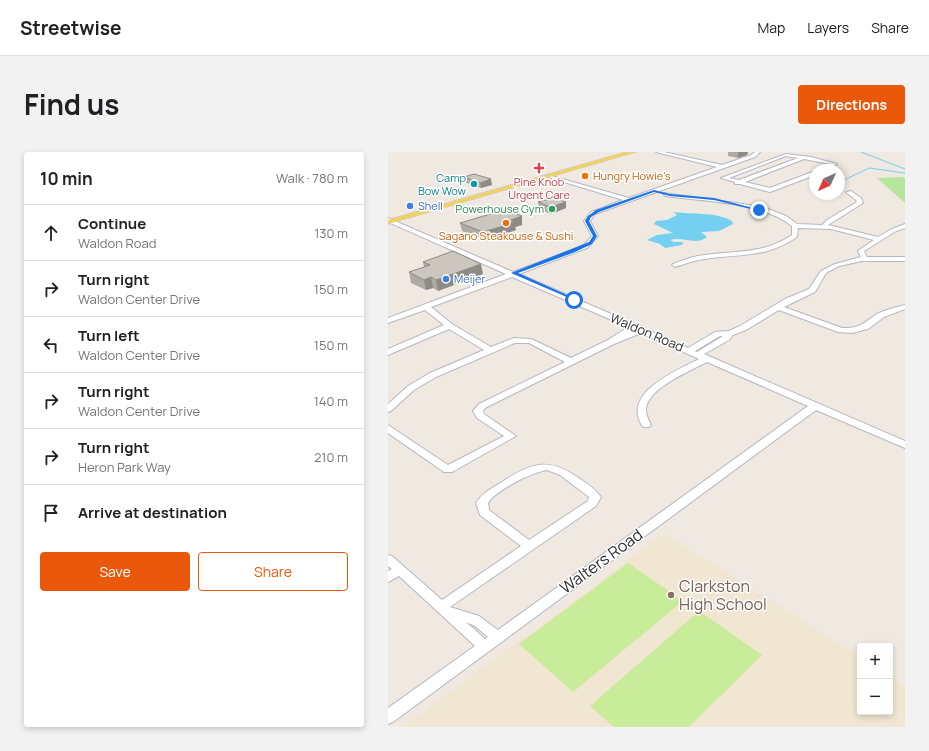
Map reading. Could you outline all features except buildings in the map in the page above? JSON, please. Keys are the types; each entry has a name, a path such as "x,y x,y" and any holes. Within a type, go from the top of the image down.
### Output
{"main road":[{"path":"601,159 619,152"},
{"path":"389,221 601,159 633,152"},
{"path":"507,186 550,176 574,167"}],"street":[{"path":"658,152 673,154"},
{"path":"668,152 756,175"},
{"path":"388,321 585,247 595,236 587,221 589,217 597,211 726,168 753,156 758,152"},
{"path":"802,158 785,155 724,178 770,190 809,175"},
{"path":"737,182 802,158 810,157 836,164"},
{"path":"550,176 628,200"},
{"path":"655,191 666,194 714,199 751,208 782,216 796,226 824,226 879,239"},
{"path":"824,226 829,220 860,203 859,199 849,192"},
{"name":"Waldon Road","path":"389,221 514,273 905,445"},
{"path":"675,265 714,255 748,254 768,251 796,236 798,231 796,226"},
{"path":"866,259 861,251 879,239 905,226"},
{"path":"690,350 718,334 730,333 743,328 778,307 812,290 820,276 829,268 849,261 866,259 905,259"},
{"path":"426,307 449,326 491,350"},
{"path":"778,307 848,331 858,330 881,315 905,307"},
{"path":"388,352 449,326"},
{"path":"388,428 448,470 511,436 480,416 478,411 482,406 639,328"},
{"path":"646,425 641,410 646,396 659,385 703,356 726,338 730,333"},
{"path":"388,409 411,388 433,375 514,340 531,341 570,361"},
{"path":"388,396 400,398"},
{"name":"Walters Road","path":"388,717 815,406"},
{"path":"443,609 529,546 592,503 595,497 591,492 554,468 545,467 528,472 485,498 482,503 484,512 529,546"},
{"path":"388,559 484,646"},
{"path":"388,577 399,570"},
{"path":"443,609 471,617 481,623 497,637"}],"shaded area":[{"name":"Clarkston High School","path":"664,533 857,655 857,715 893,715 893,678 905,686 905,727 403,727"}],"green space":[{"path":"877,178 905,178 905,203"},
{"path":"628,563 683,601 573,692 519,644"},
{"path":"699,611 762,655 689,727 614,727 590,706"}],"water":[{"path":"673,212 718,216 732,221 733,224 719,231 701,232 707,237 703,240 670,240 674,242 683,242 682,245 665,248 660,244 647,240 657,235 673,233 654,224 656,221 667,220 677,215"}],"waterway":[{"path":"861,152 905,169"},
{"path":"845,180 869,168 905,173"}],"place":[{"name":"Pine Knob Urgent Care","path":"539,168"},
{"name":"Hungry Howie's","path":"585,176"},
{"name":"Camp Bow Wow","path":"474,184"},
{"name":"Shell","path":"410,206"},
{"name":"Powerhouse Gym","path":"552,209"},
{"name":"Sagano Steakouse & Sushi","path":"506,223"},
{"name":"Meijer","path":"446,279"},
{"name":"Clarkston High School","path":"671,595"}],"route":[{"path":"574,300 514,273 585,247 595,236 587,221 589,217 597,211 654,191 684,197 714,199 759,210"}]}
